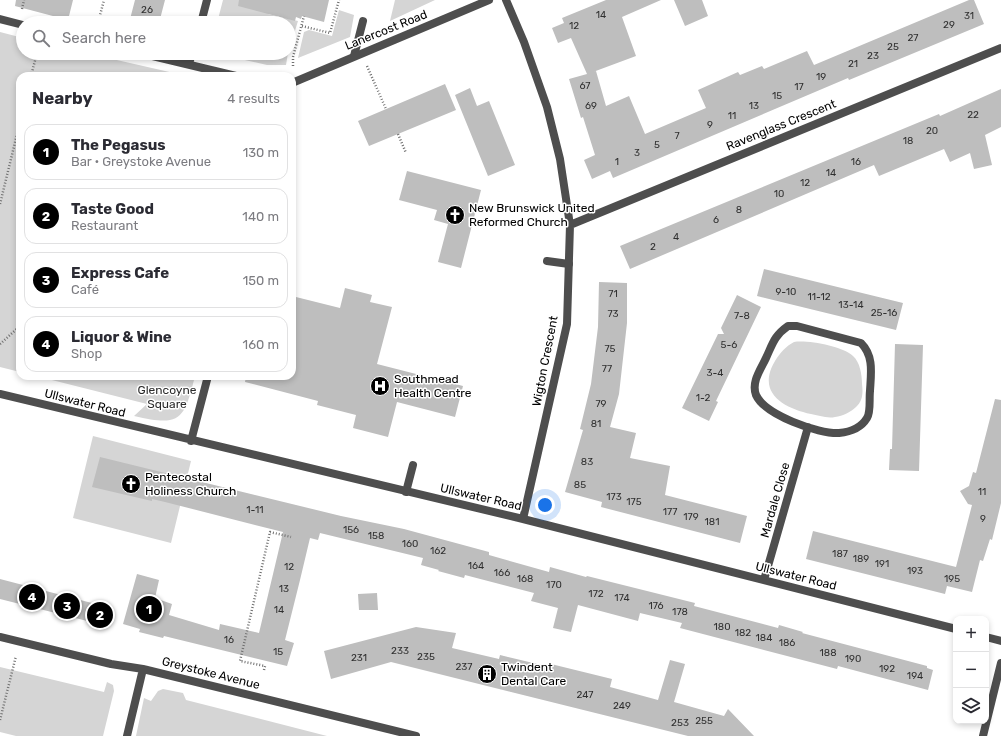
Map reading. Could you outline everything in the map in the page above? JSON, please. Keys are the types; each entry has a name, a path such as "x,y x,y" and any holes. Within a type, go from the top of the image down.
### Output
{"street":[{"path":"203,16 208,0"},
{"name":"Lanercost Road","path":"296,81 489,0"},
{"name":"Wigton Crescent","path":"506,0 524,42 547,106 560,159 570,225 567,324 524,519"},
{"path":"0,19 16,23"},
{"path":"358,54 363,21"},
{"name":"Ravenglass Crescent","path":"570,225 1001,48"},
{"path":"171,60 220,72"},
{"path":"189,64 190,60"},
{"path":"547,261 569,264"},
{"path":"788,326 797,326 861,343 867,349 871,363 869,417 852,431 837,433 808,427 764,407 756,394 755,381 777,333 788,326"},
{"path":"191,441 207,380"},
{"name":"Ullswater Road","path":"0,394 191,441 524,519 953,628"},
{"name":"Mardale Close","path":"764,580 808,427"},
{"path":"406,492 413,465"},
{"name":"Greystoke Avenue","path":"0,637 111,664 143,669 416,736"},
{"path":"989,638 1001,641"},
{"path":"983,736 1001,663"},
{"path":"126,736 143,669"}],"path":[{"path":"100,16 104,0"},
{"path":"302,26 330,33 338,0"},
{"path":"296,47 304,16"},
{"path":"358,54 386,109"},
{"path":"32,72 35,60"},
{"path":"398,134 406,152"},
{"path":"0,204 16,138"},
{"path":"0,344 16,330"},
{"path":"264,670 265,666 240,661 270,532 291,537"},
{"path":"0,720 18,650"}],"green space":[{"path":"223,0 266,0 268,14 277,16 219,16"},
{"path":"395,0 435,0 390,21"},
{"path":"339,10 354,15 350,37 298,58 304,32 309,30 332,36"},
{"path":"0,32 16,36 16,60 117,60 169,72 16,72 16,371 0,367"},
{"path":"244,60 287,60 286,65 267,65"},
{"path":"794,342 825,344 848,352 853,356 860,369 862,377 861,399 856,407 841,416 826,417 791,408 776,397 771,390 769,382 770,372 779,355"},
{"name":"Glencoyne Square","path":"52,380 194,380 187,402 183,411 178,417 171,420 162,421 134,416 147,404"},
{"path":"93,436 191,461 171,543 73,518"},
{"path":"0,667 104,692 107,682 113,685 114,691 103,736 16,736 0,732"},
{"path":"163,689 183,693 186,700 327,736 136,736 144,698 151,701 158,691"}],"building":[{"path":"16,0 73,0 69,16 53,16 15,6"},
{"path":"135,0 165,0 161,16 131,16"},
{"path":"239,0 329,0 324,22 302,16 301,19 296,16 276,16 238,6"},
{"path":"606,0 661,0 622,17 636,56 593,72 596,71 606,106 629,96 645,134 706,108 698,90 738,72 740,75 762,66 764,69 807,51 814,65 969,0 974,0 984,24 849,80 848,78 613,178 610,171 592,179 584,160 595,155 583,117 581,118 569,79 587,74 571,38 558,43 552,28 564,23 562,18"},
{"path":"674,0 702,0 708,16 685,26"},
{"path":"445,84 456,110 369,146 358,121"},
{"path":"470,88 477,106 489,101 515,165 488,176 455,95"},
{"path":"1001,89 1001,127 985,135 992,165 974,169 970,153 950,162 944,149 879,176 874,165 630,269 620,246 939,114 940,116"},
{"name":"New Brunswick United Reformed Church","path":"407,171 481,190 461,268 438,262 448,224 434,220 437,210 399,200"},
{"path":"764,269 903,303 896,330 757,296"},
{"path":"599,282 627,283 627,323 619,394 610,427 636,433 630,458 670,466 665,495 747,516 740,543 601,507 602,502 565,492 583,430 580,429 591,384 598,327"},
{"path":"345,288 372,295 370,302 392,307 377,364 463,386 455,417 397,402 388,437 353,428 356,415 317,405 318,401 245,382 245,380 296,380 296,297 340,308"},
{"path":"737,295 761,307 716,401 718,402 709,421 682,408 718,334 724,334 721,328"},
{"path":"895,344 923,345 919,471 889,470 890,449 892,449"},
{"path":"995,399 1001,400 1001,503 992,540 990,539 983,561 980,560 972,592 947,586 945,594 806,559 813,531 956,567 972,505 968,504 960,491 969,486 973,472 976,473"},
{"path":"100,457 341,516 404,529 489,552 489,555 549,572 550,567 586,577 587,576 695,603 694,606 778,628 779,625 803,632 802,633 927,666 927,668 933,670 928,690 838,666 837,669 680,628 682,623 640,613 638,621 578,605 571,632 553,628 558,608 531,601 534,593 465,575 464,578 438,571 439,570 421,565 423,558 320,533 318,540 310,538 285,640 294,643 287,666 164,636 163,638 139,632 140,629 123,624 137,574 159,580 155,598 172,604 169,615 219,630 220,624 259,633 283,532 165,502 152,499 152,501 92,487"},
{"path":"0,579 111,608 107,626 0,599"},
{"path":"377,593 378,610 359,610 358,594"},
{"path":"416,627 456,633 452,648 499,659 500,655 550,667 551,664 612,679 610,687 658,700 670,660 685,664 674,702 724,716 728,709 754,736 688,736 391,662 331,679 324,651"}],"place":[{"name":"New Brunswick United Reformed Church","path":"455,215"},
{"name":"Southmead Health Centre","path":"380,386"},
{"name":"Pentecostal Holiness Church","path":"131,484"},
{"name":"Liquor & Wine","path":"32,597"},
{"name":"Express Cafe","path":"67,606"},
{"name":"The Pegasus","path":"149,609"},
{"name":"Taste Good","path":"100,615"},
{"name":"Twindent Dental Care","path":"487,674"}]}
